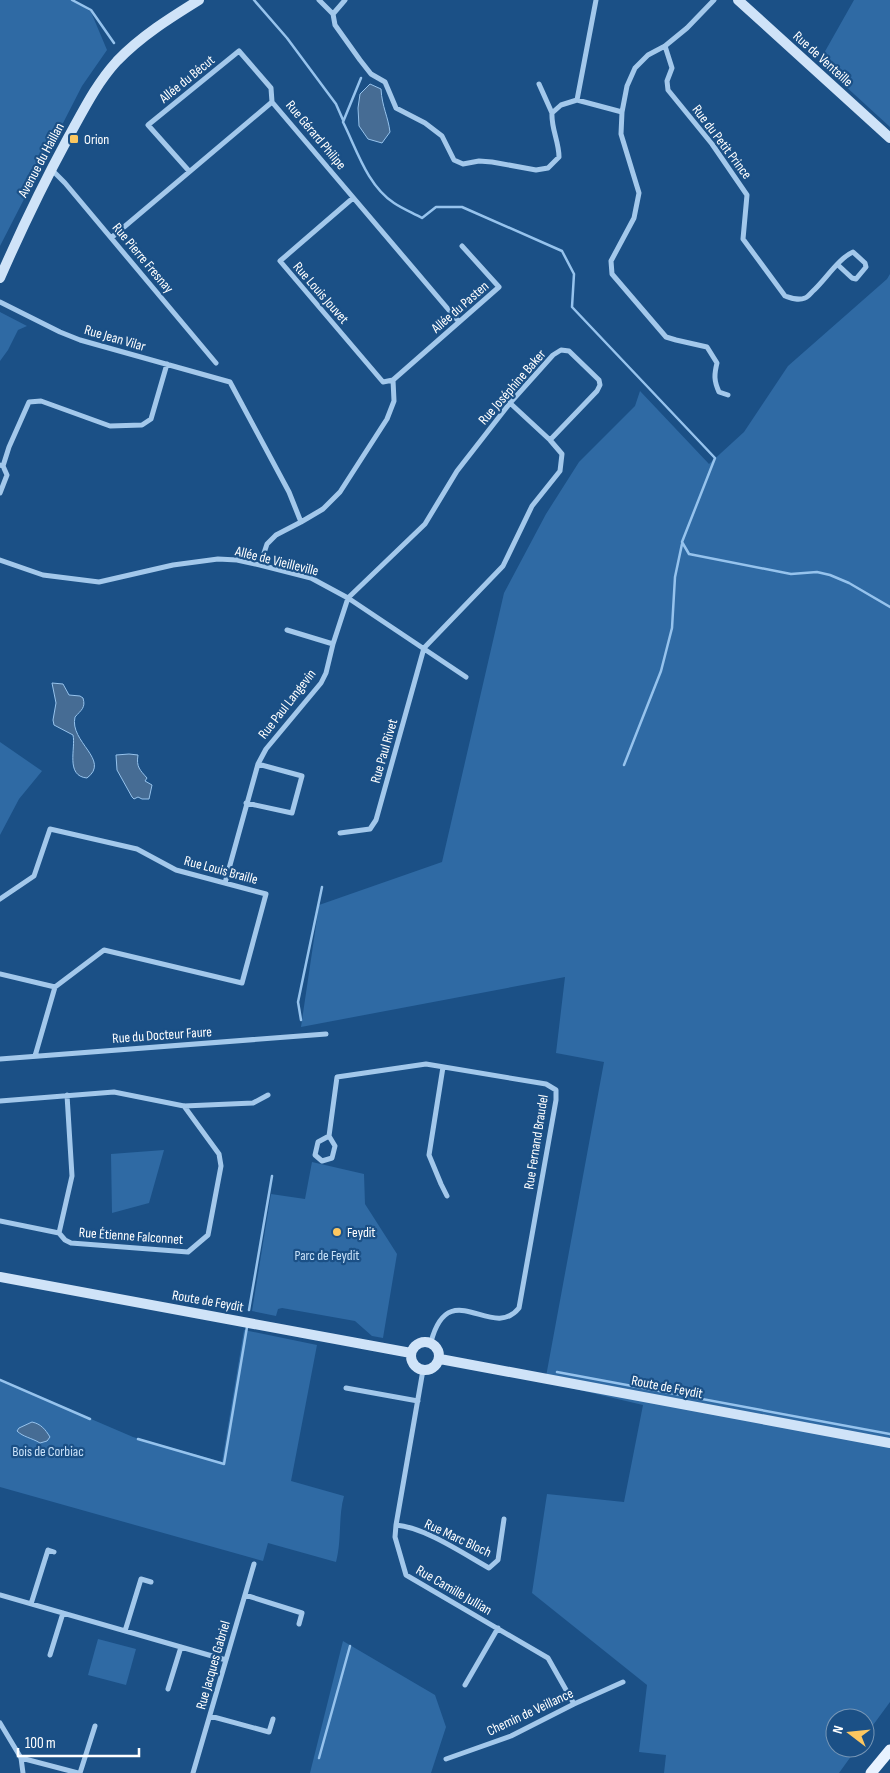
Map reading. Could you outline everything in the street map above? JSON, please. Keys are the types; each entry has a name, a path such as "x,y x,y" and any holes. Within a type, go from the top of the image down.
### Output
{"main road":[{"path":"871,1773 890,1750"}],"street":[{"name":"Avenue du Haillan","path":"0,278 32,205 93,92 118,60 157,27 199,0"},
{"path":"319,0 333,14 335,25 371,74 385,82 396,108 425,123 442,136 454,160 463,164 479,161 536,170 548,168 559,157 552,112 539,84"},
{"path":"333,14 345,0"},
{"path":"577,100 596,0"},
{"path":"714,0 687,28 665,46 648,55 635,68 626,86 620,134 639,193 634,218 611,261 612,274 666,336 676,340 707,346 717,363 715,383 719,392 728,395"},
{"name":"Rue de Venteille","path":"738,0 890,138"},
{"name":"Rue du Petit Prince","path":"665,46 672,68 666,81 668,90 712,144 747,194 743,240 785,296 795,299 806,298 838,265 850,253 853,252 865,262 866,267 856,279 852,278 838,265"},
{"name":"Allée du Bécut","path":"189,171 148,124 239,51 271,88 272,102"},
{"path":"552,112 561,105 577,100 622,112"},
{"name":"Rue Gérard Philipe","path":"111,238 272,102 459,322"},
{"name":"Rue Pierre Fresnay","path":"51,169 65,182 216,363"},
{"name":"Rue Louis Jouvet","path":"353,198 280,261 383,382 393,380"},
{"name":"Allée du Pasten","path":"393,380 499,287 462,246"},
{"name":"Rue Jean Vilar","path":"0,302 80,340 230,382 290,492 301,522"},
{"name":"Rue Joséphine Baker","path":"348,598 425,524 457,471 510,404 553,355 560,350 569,352 598,380 600,385 550,440"},
{"path":"0,494 7,475 2,465 30,402 41,401 110,426 142,425 152,419 167,364"},
{"path":"260,565 267,544 276,535 323,509 340,492 388,420 394,401 393,380"},
{"path":"424,648 503,566 532,506 560,471 562,454 550,440 510,404"},
{"name":"Allée de Vieilleville","path":"0,560 43,575 99,582 173,565 218,559 237,560 312,578 348,598 466,677"},
{"name":"Rue Paul Langevin","path":"225,883 258,764 266,749 322,683 348,598"},
{"path":"287,630 333,644"},
{"name":"Rue Paul Rivet","path":"340,833 370,828 376,820 424,648"},
{"path":"246,803 292,813 302,776 258,764"},
{"name":"Rue Louis Braille","path":"0,899 34,876 50,829 137,849 176,870 266,894 242,984 104,950 55,987"},
{"path":"0,974 55,987 34,1056"},
{"name":"Rue du Docteur Faure","path":"0,1059 326,1034"},
{"name":"Rue Fernand Braudel","path":"329,1136 337,1077 426,1064 546,1084 556,1090 556,1100 519,1308 513,1316 502,1319 460,1310 450,1312 441,1317 431,1342"},
{"path":"443,1067 430,1155 440,1184 448,1196"},
{"path":"0,1101 114,1092 184,1106 253,1102 268,1094"},
{"path":"58,1232 72,1176 67,1095"},
{"name":"Rue Étienne Falconnet","path":"0,1221 58,1232 65,1240 72,1243 188,1252 208,1235 221,1166 219,1154 184,1106"},
{"path":"329,1136 335,1146 332,1158 322,1161 315,1155 318,1142 329,1136"},
{"name":"Route de Feydit","path":"0,1277 411,1353"},
{"path":"421,1342 431,1342 438,1349 440,1359 434,1368 423,1370 414,1364 411,1353 413,1348 421,1342"},
{"name":"Route de Feydit","path":"440,1359 890,1442"},
{"name":"Rue Camille Jullian","path":"423,1370 395,1537 406,1575 548,1658 574,1704"},
{"path":"346,1388 418,1401"},
{"name":"Rue Marc Bloch","path":"396,1525 403,1525 436,1538 489,1568 498,1560 504,1519"},
{"path":"31,1604 48,1550 54,1552"},
{"name":"Rue Jacques Gabriel","path":"193,1773 254,1564"},
{"path":"125,1631 141,1580 151,1582"},
{"path":"0,1594 226,1660"},
{"path":"244,1596 302,1613 299,1624"},
{"path":"50,1655 63,1613"},
{"path":"464,1685 498,1628"},
{"path":"168,1689 181,1647"},
{"name":"Chemin de Veillance","path":"446,1759 511,1736 623,1682"},
{"path":"210,1716 269,1732 273,1719"},
{"path":"0,1723 21,1758 23,1773"},
{"path":"21,1758 79,1773 95,1726"}],"green space":[{"path":"0,0 74,0 91,12 107,50 82,86 0,246"},
{"path":"854,0 890,0 890,127 819,62"},
{"path":"890,274 890,1702 875,1722 875,1708 825,1708 825,1758 850,1758 839,1773 664,1773 666,1755 639,1752 647,1685 532,1593 547,1494 624,1502 643,1405 545,1382 604,1062 556,1053 565,977 301,1027 319,905 442,862 504,593 546,514 579,462 635,406 640,391 709,464 744,432 788,366 887,279"},
{"path":"0,312 27,326 18,330 0,361"},
{"path":"0,742 42,771 19,799 0,835"},
{"path":"164,1150 149,1203 112,1213 111,1154"},
{"name":"Parc de Feydit","path":"312,1162 364,1174 365,1204 397,1254 383,1338 372,1336 355,1321 282,1308 278,1309 276,1316 252,1311 271,1194 305,1199"},
{"name":"Bois de Corbiac","path":"244,1330 317,1345 291,1481 344,1496 336,1562 268,1543 263,1561 0,1487 0,1380 133,1437 222,1462"},
{"path":"98,1639 136,1649 126,1685 88,1675"},
{"path":"343,1641 435,1695 446,1727 431,1773 310,1773"}],"shaded area":[{"path":"370,84 381,89 389,126 390,132 382,143 368,139 359,126 358,108 360,94"},
{"path":"52,683 63,684 69,695 83,698 83,707 75,717 75,726 94,764 93,771 87,778 80,776 74,767 73,735 54,725 56,703"},
{"path":"116,755 138,755 138,765 147,778 145,781 152,785 149,799 138,797 134,799 117,770"},
{"path":"32,1422 40,1426 50,1437 47,1441 40,1443 17,1431 19,1428"}],"waterway":[{"path":"72,0 91,10 114,43"},
{"path":"254,0 287,38 336,104 343,120"},
{"path":"361,78 343,122 370,177 385,196 397,205 422,218 436,207 462,207 562,251 574,274 572,307 715,458 682,542 689,554 791,574 817,572 830,575 849,583 890,607"},
{"path":"624,765 661,671 672,628 675,577 682,544"},
{"path":"301,1020 298,1002 322,887"},
{"path":"249,1310 272,1176"},
{"path":"138,1439 224,1464 247,1327"},
{"path":"557,1372 890,1434"},
{"path":"0,1380 90,1419"},
{"path":"319,1758 350,1646"}],"place":[{"name":"Orion","path":"74,139"},
{"name":"Feydit","path":"337,1232"}]}
